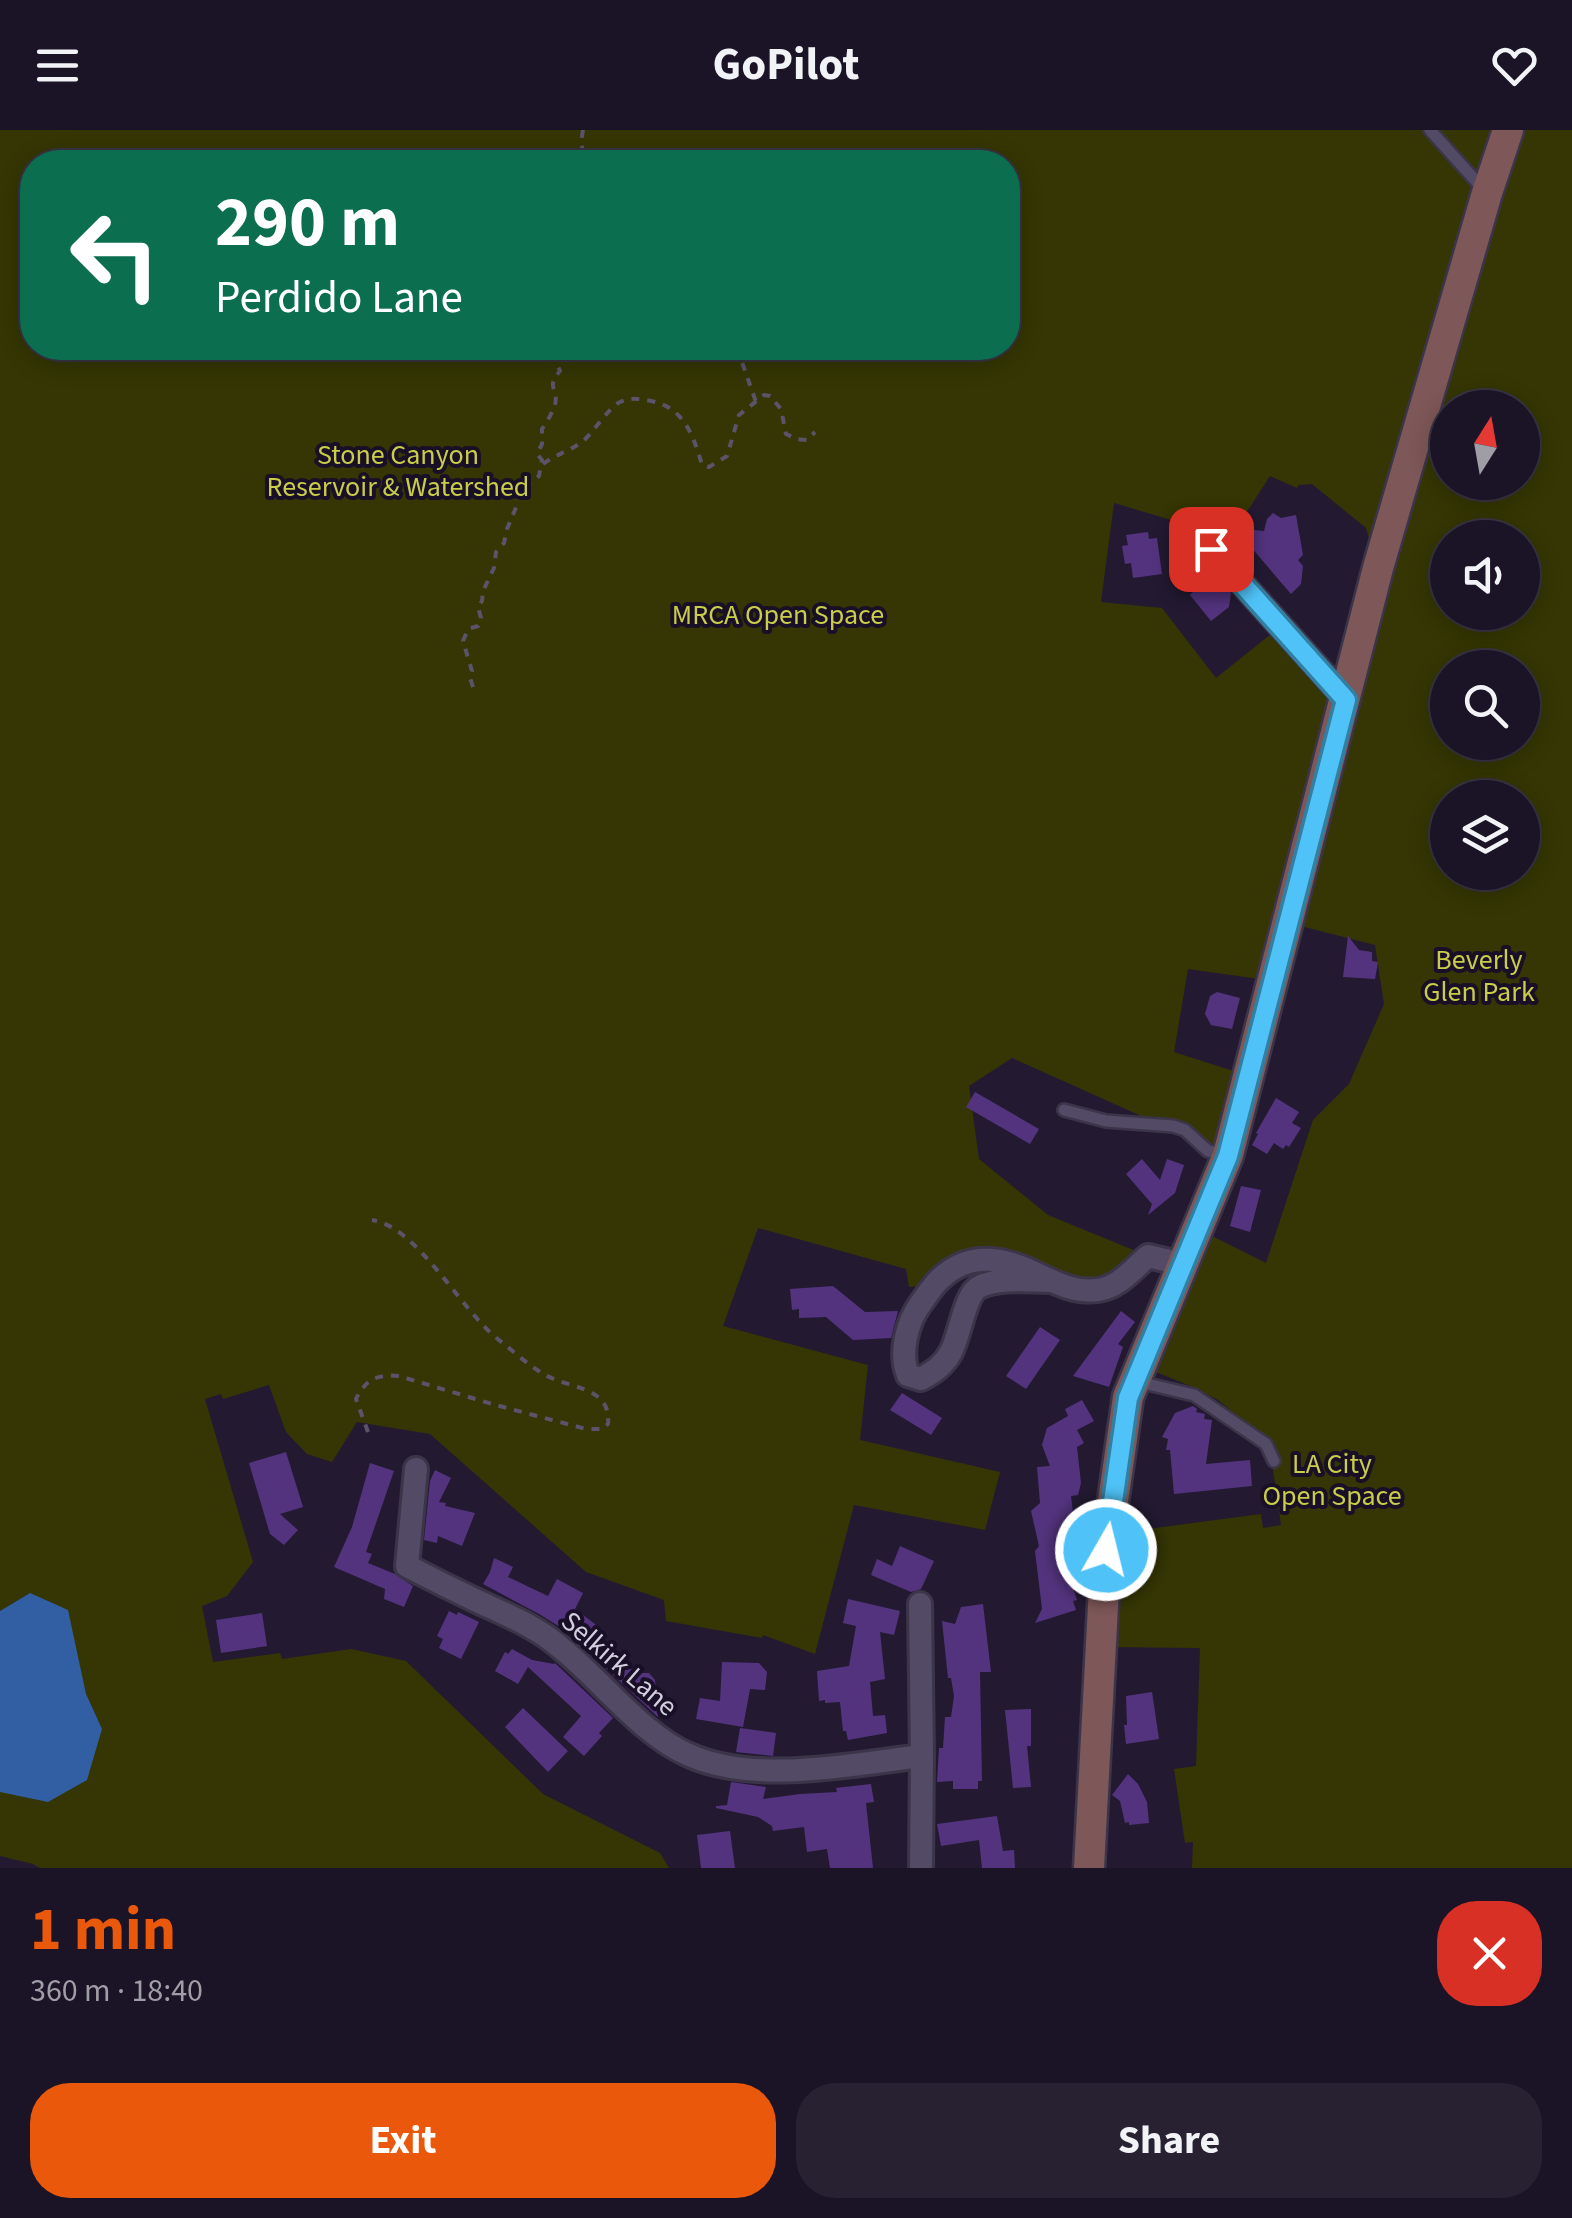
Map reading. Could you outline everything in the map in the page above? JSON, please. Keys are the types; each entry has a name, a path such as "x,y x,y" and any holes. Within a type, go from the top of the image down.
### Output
{"main road":[{"path":"1089,1868 1106,1550 1128,1398 1228,1156 1378,568 1508,130"}],"street":[{"path":"1211,549 1346,700"},
{"path":"1052,1282 1001,1282 975,1288 969,1294 962,1328 950,1354 938,1369 922,1379 908,1375 903,1362 912,1314 940,1279 965,1262 990,1258 1016,1264 1052,1282 1064,1288 1096,1290 1116,1285 1148,1256 1182,1264"},
{"name":"Selkirk Lane","path":"416,1469 407,1566 526,1624 560,1646 656,1736 688,1755 727,1767 771,1770 922,1756"},
{"path":"920,1604 921,1868"}],"lane":[{"path":"1430,130 1487,193"},
{"path":"1064,1110 1106,1121 1174,1126 1208,1151 1228,1156"},
{"path":"1135,1380 1194,1395 1266,1444 1274,1461"}],"path":[{"path":"543,464 537,454 542,429 556,402 551,385 560,371 561,360"},
{"path":"741,360 756,402"},
{"path":"474,687 463,640 468,628 478,626 482,618 478,607 494,568 496,552 504,543 518,505 520,490 539,476 543,464 588,438 616,404 634,398 663,403 686,422 702,464 708,468 728,456 739,414 764,395 781,408 786,434 807,440 815,432"},
{"path":"368,1432 356,1399 362,1387 383,1375 399,1376 586,1428 602,1429 608,1424 609,1414 606,1402 593,1392 544,1376 490,1333 416,1247 396,1229 372,1220"}],"green space":[{"path":"0,130 1572,130 1572,1868 1192,1868 1193,1842 1185,1843 1174,1769 1196,1766 1200,1648 1101,1647 1106,1550 1142,1545 1140,1530 1261,1514 1263,1528 1281,1525 1269,1442 1218,1400 1141,1366 1198,1229 1266,1263 1313,1120 1349,1084 1384,1004 1375,945 1289,923 1273,981 1188,969 1174,1052 1249,1076 1228,1155 1012,1058 969,1086 979,1159 1048,1215 1148,1256 1095,1290 990,1258 931,1285 909,1287 906,1269 758,1228 723,1326 868,1365 860,1440 1000,1472 985,1530 854,1505 815,1654 763,1635 762,1638 666,1621 664,1600 586,1572 430,1434 357,1422 332,1462 307,1454 286,1432 269,1385 223,1399 221,1394 205,1399 253,1562 227,1596 202,1606 213,1662 280,1653 282,1659 351,1649 406,1661 543,1794 660,1853 669,1868 40,1868 0,1856 0,1616 30,1593 0,1611","holes":["1270,476 1297,488 1312,484 1366,528 1378,568 1346,699 1281,626 1216,678 1162,608 1101,602 1114,503 1171,520 1243,518"]}],"water":[{"path":"30,1593 68,1610 86,1694 102,1729 87,1780 48,1802 0,1792 0,1611"}],"building":[{"path":"1273,513 1281,518 1296,515 1303,555 1298,560 1303,566 1301,584 1291,594 1244,539 1254,530 1264,531"},
{"path":"1148,532 1149,539 1157,538 1162,574 1133,578 1131,563 1125,564 1122,546 1128,545 1126,535"},
{"path":"1193,556 1231,593 1229,607 1211,621 1175,570"},
{"path":"1348,936 1359,950 1372,952 1372,961 1378,962 1375,979 1343,977"},
{"path":"1217,992 1240,998 1232,1029 1211,1025 1205,1014 1210,996"},
{"path":"975,1092 1039,1129 1030,1144 966,1107"},
{"path":"1276,1098 1299,1112 1292,1123 1301,1128 1289,1147 1283,1149 1274,1143 1267,1154 1252,1145"},
{"path":"1142,1159 1160,1180 1167,1159 1184,1165 1175,1193 1148,1215 1152,1204 1126,1174"},
{"path":"1241,1186 1261,1190 1250,1232 1230,1226"},
{"path":"833,1286 865,1312 898,1311 891,1338 853,1340 826,1317 799,1318 799,1309 792,1310 790,1289"},
{"path":"1121,1311 1135,1322 1118,1344 1123,1347 1109,1387 1073,1376"},
{"path":"1040,1327 1060,1340 1026,1389 1006,1376"},
{"path":"902,1393 942,1418 931,1435 890,1410"},
{"path":"1082,1400 1094,1421 1077,1430 1084,1443 1077,1447 1081,1483 1078,1495 1071,1496 1077,1564 1071,1582 1076,1610 1035,1623 1042,1609 1035,1551 1039,1546 1031,1511 1040,1503 1037,1467 1050,1466 1042,1445 1047,1428 1068,1416 1065,1409"},
{"path":"1193,1406 1196,1412 1205,1414 1204,1419 1212,1420 1206,1464 1250,1460 1252,1486 1174,1494 1170,1450 1166,1450 1168,1439 1162,1437 1175,1413"},
{"path":"286,1452 303,1507 280,1514 298,1530 284,1545 270,1534 249,1463"},
{"path":"370,1463 394,1471 366,1552 372,1554 368,1563 413,1586 404,1607 384,1599 385,1589 334,1567 352,1527"},
{"path":"435,1470 451,1478 439,1502 475,1513 462,1546 438,1536 437,1543 424,1540 430,1481"},
{"path":"900,1546 934,1561 921,1589 911,1592 871,1575 877,1559 892,1566"},
{"path":"494,1558 513,1567 508,1577 548,1596 557,1579 583,1593 575,1609 608,1634 601,1643 636,1673 649,1673 655,1680 658,1717 584,1648 586,1643 483,1584"},
{"path":"848,1599 900,1611 894,1635 880,1632 885,1679 870,1682 873,1716 885,1715 887,1733 848,1740 843,1731 840,1702 819,1701 817,1671 849,1666 856,1626 843,1623"},
{"path":"983,1604 991,1672 980,1672 982,1781 978,1781 978,1789 953,1789 953,1781 937,1782 945,1717 951,1717 954,1696 948,1678 942,1621 955,1624 961,1607"},
{"path":"449,1611 479,1622 461,1659 439,1648 443,1639 437,1636"},
{"path":"262,1613 267,1646 221,1653 216,1620"},
{"path":"512,1649 532,1660 555,1663 613,1718 584,1756 563,1737 581,1716 528,1667 518,1684 495,1671 505,1652 508,1654"},
{"path":"722,1662 759,1663 767,1672 765,1690 750,1689 743,1727 696,1719 700,1698 720,1701"},
{"path":"1152,1692 1159,1739 1126,1744 1126,1696"},
{"path":"523,1708 568,1751 548,1772 505,1727"},
{"path":"1031,1709 1031,1746 1027,1746 1031,1787 1013,1788 1005,1710"},
{"path":"740,1728 776,1733 773,1756 736,1752"},
{"path":"1128,1774 1147,1802 1149,1823 1125,1823 1120,1801 1112,1795"},
{"path":"731,1782 766,1787 763,1799 837,1792 836,1788 871,1784 874,1802 866,1803 873,1868 830,1868 827,1849 807,1852 804,1827 773,1831 758,1817 716,1808 727,1805"},
{"path":"997,1816 1003,1851 1014,1850 1015,1868 982,1868 979,1840 941,1846 937,1824"},
{"path":"730,1831 735,1868 701,1868 697,1835"}],"route":[{"path":"1106,1550 1128,1398 1228,1156 1346,700 1211,549"}],"park label":[{"name":"Stone Canyon Reservoir & Watershed","path":"398,470"},
{"name":"MRCA Open Space","path":"778,614"},
{"name":"Beverly Glen Park","path":"1479,975"},
{"name":"LA City Open Space","path":"1332,1479"}]}
